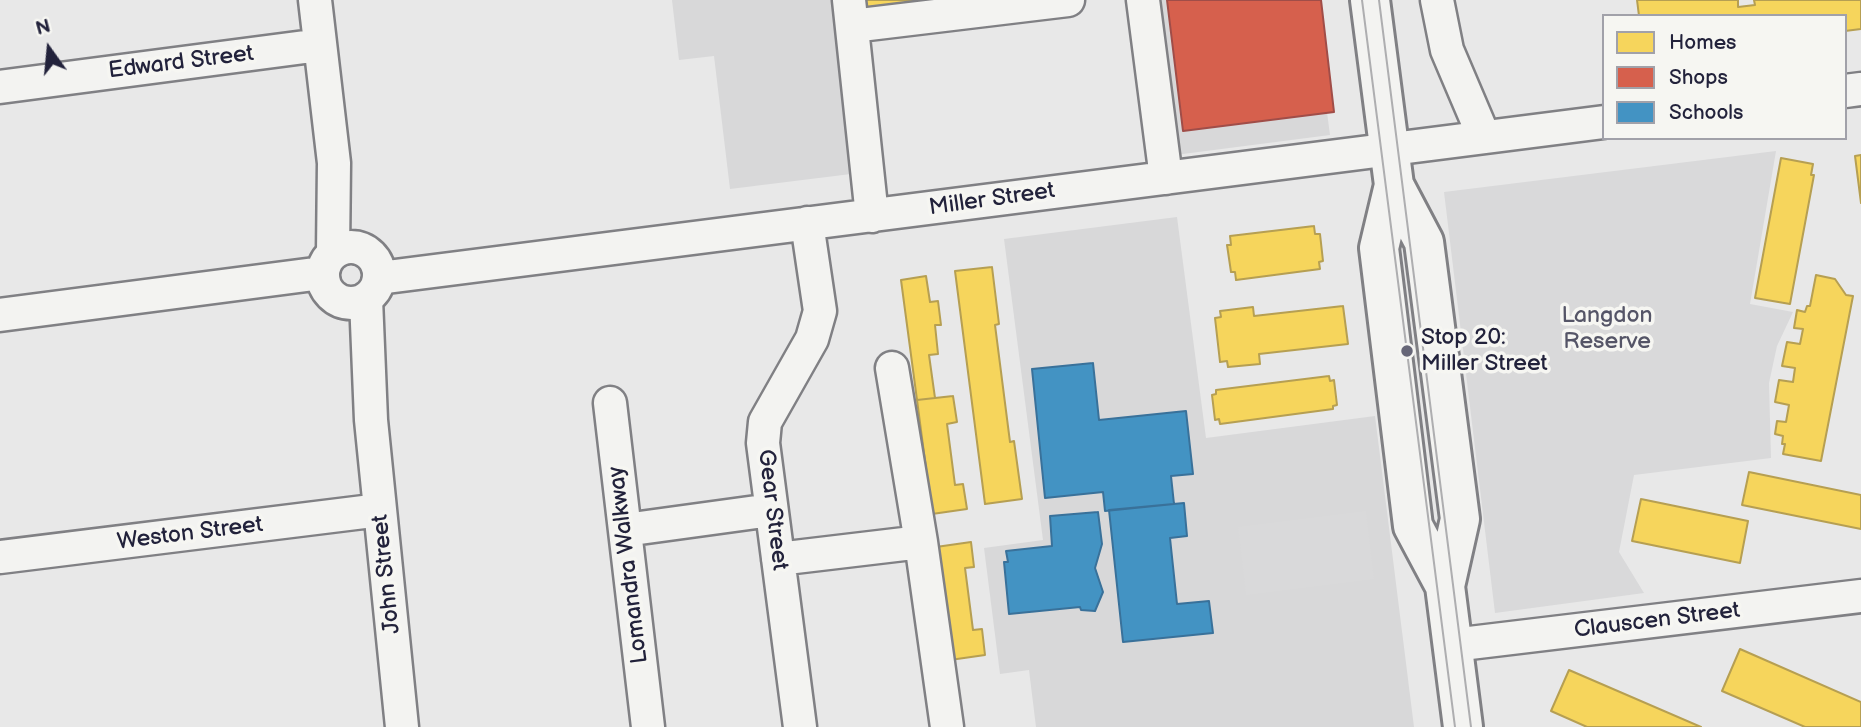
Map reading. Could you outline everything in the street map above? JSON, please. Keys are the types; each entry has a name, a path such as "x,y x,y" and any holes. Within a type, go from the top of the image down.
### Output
{"main road":[{"path":"1370,0 1392,167 1424,242 1460,519 1445,586 1463,727"}],"street":[{"path":"0,315 338,257 375,259 379,268 363,293 327,291 338,257 334,163 315,0"},
{"path":"872,216 850,13 1068,0"},
{"path":"1143,0 1166,178"},
{"path":"1437,0 1447,50 1484,137"},
{"name":"Edward Street","path":"0,87 320,45"},
{"name":"Miller Street","path":"363,293 807,223 1166,178 1392,167 1484,137 1602,122"},
{"name":"Gear Street","path":"800,727 762,443 765,422 811,339 820,311 807,223"},
{"name":"John Street","path":"363,293 371,420 402,727"},
{"path":"892,368 921,542 947,727"},
{"name":"Lomandra Walkway","path":"610,403 649,727"},
{"name":"Weston Street","path":"0,557 380,510"},
{"path":"625,530 771,510"},
{"path":"778,559 921,542"},
{"name":"Clauscen Street","path":"1453,645 1861,596"}],"shaded area":[{"path":"672,0 838,0 859,173 730,189 714,56 679,60"},
{"path":"1158,0 1312,0 1330,135 1175,155"},
{"path":"1177,217 1206,438 1375,416 1414,727 1036,727 1029,670 1000,674 984,548 1043,540 1004,239"}],"green space":[{"name":"Langdon Reserve","path":"1776,151 1750,304 1793,312 1777,346 1769,383 1771,458 1634,475 1619,552 1644,593 1495,613 1444,192"},
{"path":"1366,511 1374,579 1246,595 1238,527"}],"building: Homes":[{"path":"864,0 916,0 917,8 867,15"},
{"path":"1637,0 1738,0 1738,7 1755,5 1754,0 1861,0 1861,29 1847,31 1847,14 1639,14"},
{"path":"1861,155 1861,203 1855,156"},
{"path":"1781,158 1813,164 1811,175 1814,175 1790,304 1755,298"},
{"path":"1314,226 1315,234 1320,234 1323,261 1319,262 1320,269 1236,280 1235,272 1231,272 1227,245 1231,245 1230,236"},
{"path":"992,267 999,324 995,325 1010,442 1014,441 1022,499 985,504 955,271"},
{"path":"1816,275 1835,279 1846,295 1853,296 1821,461 1783,454 1783,436 1775,434 1777,421 1786,422 1789,405 1775,402 1779,380 1793,382 1795,368 1782,366 1787,342 1800,344 1803,329 1794,328 1797,310 1805,312 1807,306 1810,306"},
{"path":"926,276 930,302 938,301 941,325 935,325 938,354 929,355 935,398 917,400 901,280"},
{"path":"1343,306 1348,344 1259,354 1260,364 1228,367 1227,361 1220,362 1215,318 1221,317 1220,311 1253,307 1254,316"},
{"path":"1329,376 1330,381 1334,380 1337,405 1333,406 1333,409 1220,424 1219,419 1215,420 1212,395 1216,394 1216,390"},
{"path":"953,396 957,422 947,424 955,485 963,484 967,509 932,514 917,400"},
{"path":"1749,472 1861,495 1861,529 1742,505"},
{"path":"1641,499 1748,521 1740,563 1632,541"},
{"path":"971,542 974,567 965,568 973,630 982,629 985,655 950,660 936,547"},
{"path":"1740,649 1861,702 1861,727 1805,727 1722,691"},
{"path":"1569,670 1701,727 1587,727 1551,711"}],"building: Shops":[{"path":"1167,0 1321,0 1334,112 1183,131"}],"building: Schools":[{"path":"1093,363 1099,420 1186,411 1193,474 1171,476 1174,504 1105,511 1103,492 1045,498 1032,369"},
{"path":"1184,503 1187,536 1170,538 1177,604 1209,601 1213,633 1123,642 1109,510"},
{"path":"1098,512 1102,544 1095,568 1103,592 1095,611 1081,610 1080,607 1009,614 1004,562 1008,562 1006,551 1052,546 1050,516"}],"tram line":[{"path":"1362,0 1455,727"},
{"path":"1379,0 1471,727"}],"place":[{"name":"Stop 20: Miller Street","path":"1407,351"}]}
